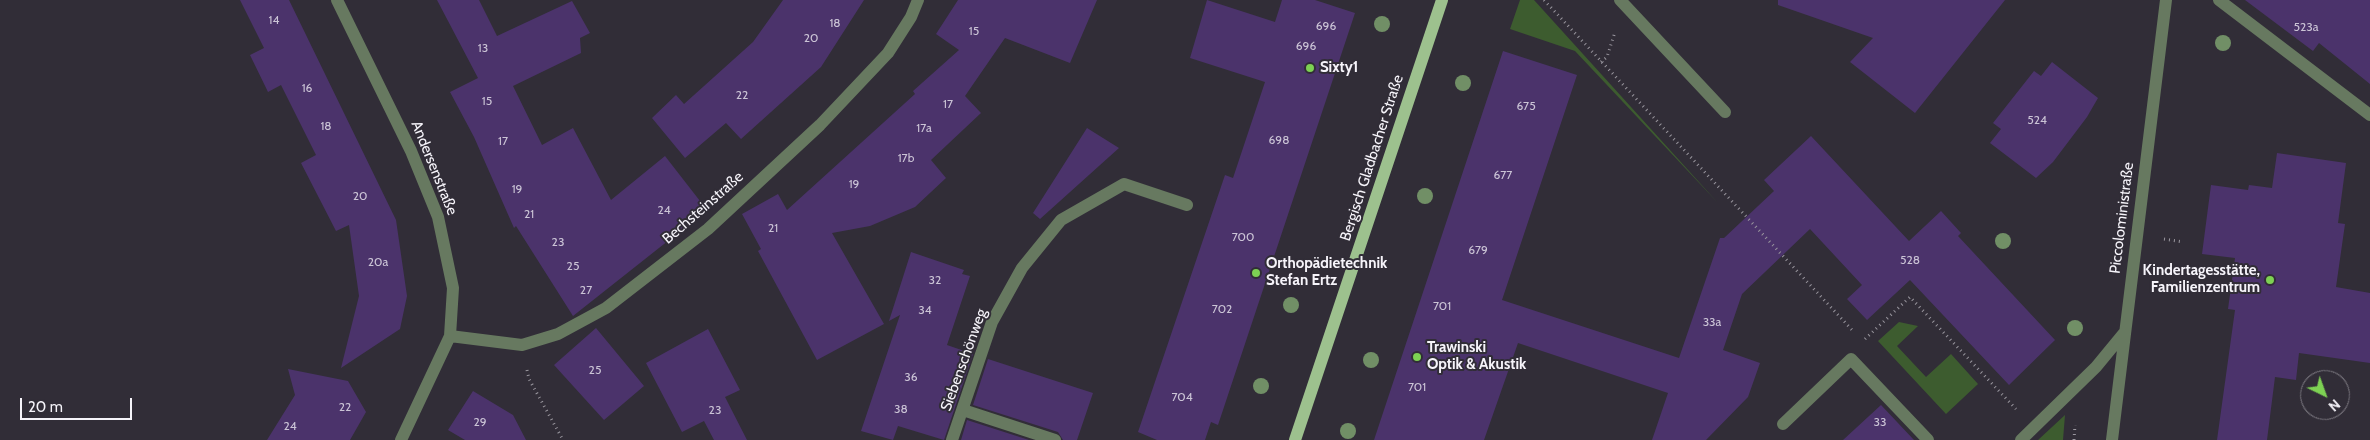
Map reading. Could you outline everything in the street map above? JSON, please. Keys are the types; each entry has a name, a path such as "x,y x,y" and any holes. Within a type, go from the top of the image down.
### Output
{"main road":[{"name":"Bergisch Gladbacher Straße","path":"1295,440 1442,0"}],"street":[{"name":"Andersenstraße","path":"338,0 412,151 438,217 453,288 450,336 401,440"},
{"name":"Bechsteinstraße","path":"450,336 522,345 558,334 606,308 708,229 820,125 888,53 911,17 918,0"},
{"path":"1620,0 1725,112"},
{"name":"Piccoloministraße","path":"2112,440 2166,0"},
{"path":"2219,0 2370,115"},
{"name":"Siebenschönweg","path":"952,440 992,322 1022,268 1061,220 1124,184 1188,205"},
{"path":"2021,440 2096,367 2124,333"},
{"path":"1783,424 1851,359 1928,440"},
{"path":"963,410 1055,440"}],"path":[{"path":"1544,0 1856,334"},
{"path":"1863,341 1910,297 2034,428"},
{"path":"522,345 529,379 564,440"}],"green space":[{"path":"1520,0 1534,0 1718,203 1575,51 1510,29"},
{"path":"1899,322 1918,326 1897,346 1926,377 1951,354 1978,384 1946,414 1878,341"},
{"path":"2065,415 2063,440 2038,440"}],"building":[{"path":"240,0 289,0 396,220 407,296 400,329 341,368 359,296 349,225 336,231 301,163 316,155 281,85 268,92 250,55 264,48"},
{"path":"437,0 479,0 497,36 572,1 590,33 580,38 581,53 513,86 542,145 573,128 611,200 665,156 707,210 573,316 516,226 514,228 474,137 450,92 478,78"},
{"path":"783,0 864,0 821,67 741,139 726,123 685,158 652,118 676,95 684,104 753,42"},
{"path":"958,0 1097,0 1070,63 1005,38 965,96 981,113 931,160 946,178 915,207 870,226 832,233 884,324 817,360 758,251 761,249 742,214 778,194 787,210 915,94 913,91 959,50 936,34"},
{"path":"1207,0 1275,22 1282,0 1315,0 1355,13 1218,425 1211,422 1205,440 1157,440 1138,432 1225,175 1233,178 1265,82 1190,58"},
{"path":"1778,0 2005,0 1915,113 1850,62 1873,38 1778,5"},
{"path":"2245,0 2370,0 2370,84 2319,43 2313,51"},
{"path":"1503,51 1577,75 1502,300 1679,358 1720,238 1724,238 1774,191 1764,180 1811,136 1909,241 1941,211 1961,233 1958,236 2055,340 2009,385 1910,280 1867,320 1847,299 1862,285 1810,229 1742,294 1723,350 1760,363 1748,397 1706,440 1652,440 1668,393 1518,343 1484,440 1374,440"},
{"path":"2052,62 2098,98 2087,117 2053,162 2036,178 1990,143 2001,129 1993,123 2034,71 2041,76"},
{"path":"1087,128 1119,148 1040,219 1033,213"},
{"path":"2277,153 2346,163 2338,223 2345,224 2336,287 2370,293 2370,363 2299,353 2296,380 2275,377 2267,440 2217,440 2235,310 2228,309 2235,258 2202,254 2211,185 2248,190 2249,185 2272,188"},
{"path":"911,252 964,270 962,274 970,276 947,345 973,354 944,440 898,426 893,440 861,431 900,315 889,321"},
{"path":"596,328 644,386 604,420 554,365"},
{"path":"708,329 740,390 725,397 747,440 714,440 704,421 682,432 646,363"},
{"path":"988,359 1093,393 1077,440 1063,440 1058,432 973,405"},
{"path":"288,369 348,381 366,412 350,440 267,440 295,395"},
{"path":"473,391 513,415 526,440 465,440 448,430"},
{"path":"1881,405 1914,440 1843,440"},
{"path":"967,420 1029,440 961,440"}],"place":[{"name":"Sixty1","path":"1310,68"},
{"name":"Orthopädietechnik Stefan Ertz","path":"1256,273"},
{"name":"Kindertagesstätte, Familienzentrum","path":"2270,280"},
{"name":"Trawinski Optik & Akustik","path":"1417,357"}]}
